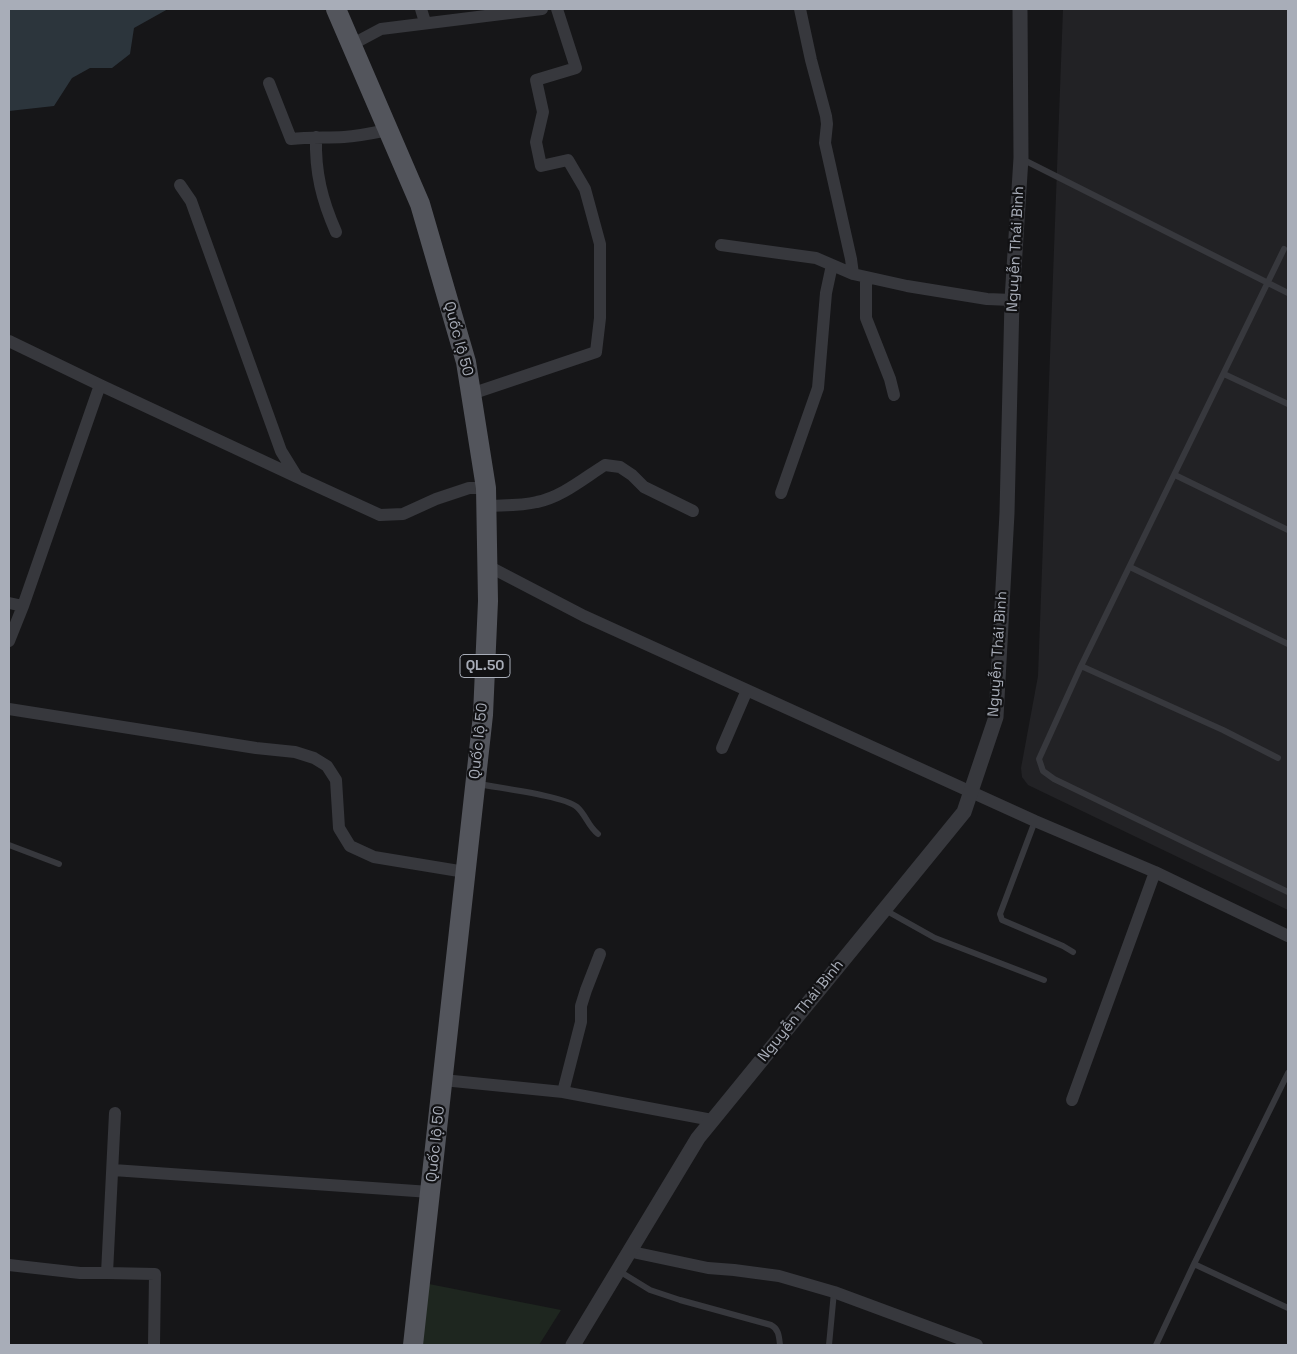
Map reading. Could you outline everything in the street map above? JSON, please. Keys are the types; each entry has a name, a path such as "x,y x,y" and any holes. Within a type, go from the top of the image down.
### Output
{"main road":[{"name":"Quốc lộ 50","path":"336,9 420,204 466,362 486,497 488,601 483,715 414,1345"}],"street":[{"path":"421,9 425,22"},
{"path":"351,45 381,29 510,11 542,9"},
{"path":"471,394 596,352 600,318 600,244 585,189 568,160 541,166 536,142 543,112 536,80 576,68 557,9"},
{"path":"800,9 826,116 826,143 853,274"},
{"name":"Nguyễn Thái Bình","path":"573,1345 698,1138 964,812 971,792 996,717 1007,513 1012,300 1021,158 1020,9"},
{"path":"269,83 291,139 344,137 388,130"},
{"path":"316,137 317,170 323,199 336,232"},
{"path":"180,184 191,201 281,451 297,477"},
{"path":"721,244 816,258 853,274 907,286 1012,300"},
{"path":"781,493 818,388 826,293 832,265"},
{"path":"866,277 866,318 894,394"},
{"path":"9,341 380,515 404,514 436,499 469,488 486,497 526,504 538,502 562,493 605,464 620,467 632,475 644,488 693,512"},
{"path":"9,641 100,385"},
{"path":"488,566 584,616 1035,822 1155,872 1288,936"},
{"path":"9,603 23,606"},
{"path":"722,748 747,690"},
{"path":"9,709 256,748 295,752 314,758 327,766 336,780 339,828 350,846 374,857 465,872"},
{"path":"1072,1100 1155,872"},
{"path":"563,1092 581,1022 581,1006 600,954"},
{"path":"442,1080 563,1092 712,1120"},
{"path":"107,1273 115,1113"},
{"path":"113,1170 430,1192"},
{"path":"631,1249 637,1253 708,1268 778,1276 834,1292 977,1345"},
{"path":"9,1265 80,1273 155,1274 154,1345"}],"lane":[{"path":"1021,158 1288,293"},
{"path":"1284,249 1081,666 1040,759 1043,771 1054,779 1288,892"},
{"path":"1224,374 1288,404"},
{"path":"1175,475 1288,530"},
{"path":"1130,567 1288,644"},
{"path":"1081,666 1223,730 1278,758"},
{"path":"475,784 560,799 576,805 593,830 598,834"},
{"path":"1035,822 1000,917 1002,920 1073,952"},
{"path":"9,845 59,864"},
{"path":"884,910 934,938 1044,980"},
{"path":"1156,1345 1288,1073"},
{"path":"1194,1264 1288,1308"},
{"path":"618,1270 650,1290 776,1327 780,1345"},
{"path":"829,1345 834,1292"}],"shaded area":[{"path":"9,9 168,9 134,28 130,54 112,68 90,68 72,78 54,106 9,111"},
{"path":"1063,9 1288,9 1288,910 1028,785 1022,777 1021,768 1038,676"},
{"path":"429,1284 561,1310 539,1345 422,1345"}]}
